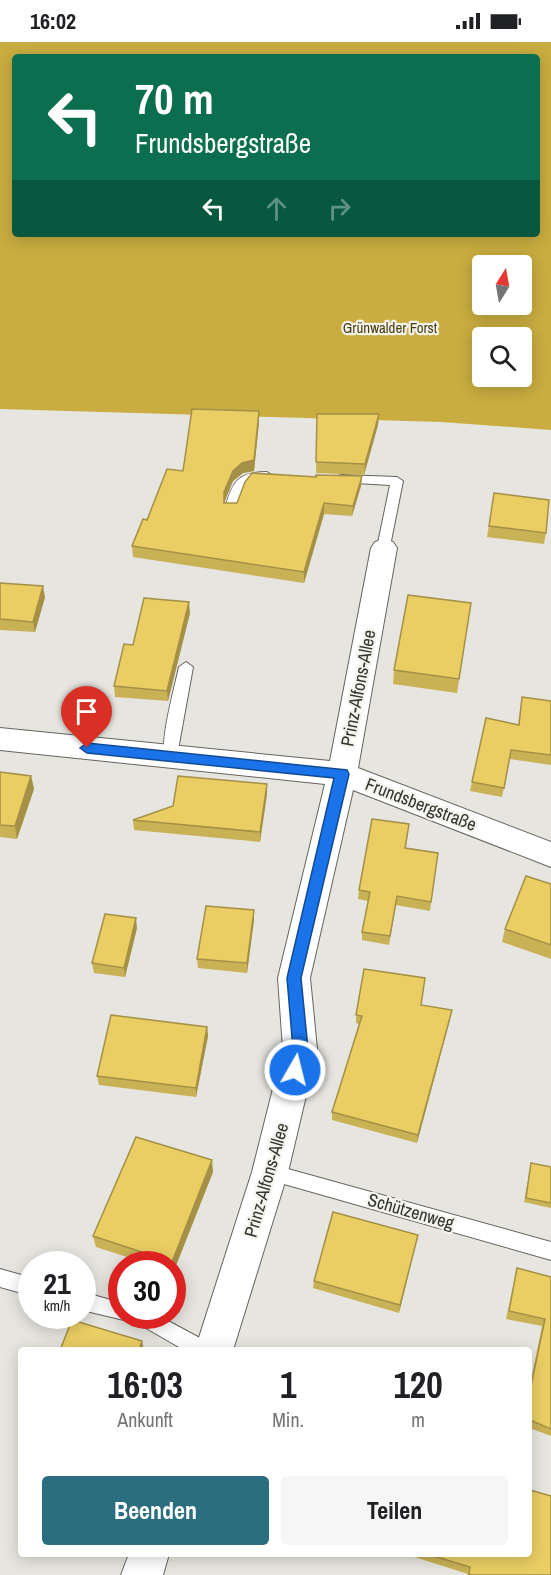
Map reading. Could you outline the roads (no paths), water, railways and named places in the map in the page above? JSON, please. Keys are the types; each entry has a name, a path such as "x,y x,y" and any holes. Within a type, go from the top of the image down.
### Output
{"street":[{"name":"Prinz-Alfons-Allee","path":"215,1347 270,1172 300,1049 294,978 342,774 384,548"},
{"name":"Frundsbergstraße","path":"0,740 342,774 551,855"},
{"path":"142,1575 147,1557"}],"lane":[{"path":"231,509 236,489 241,481 249,477 284,476"},
{"path":"329,478 397,481 384,548"},
{"path":"171,757 172,736 186,667"},
{"name":"Schützenweg","path":"270,1172 551,1251"},
{"path":"0,1278 18,1283"},
{"path":"165,1329 197,1347"}],"park label":[{"name":"Grünwalder Forst","path":"390,327"}]}
